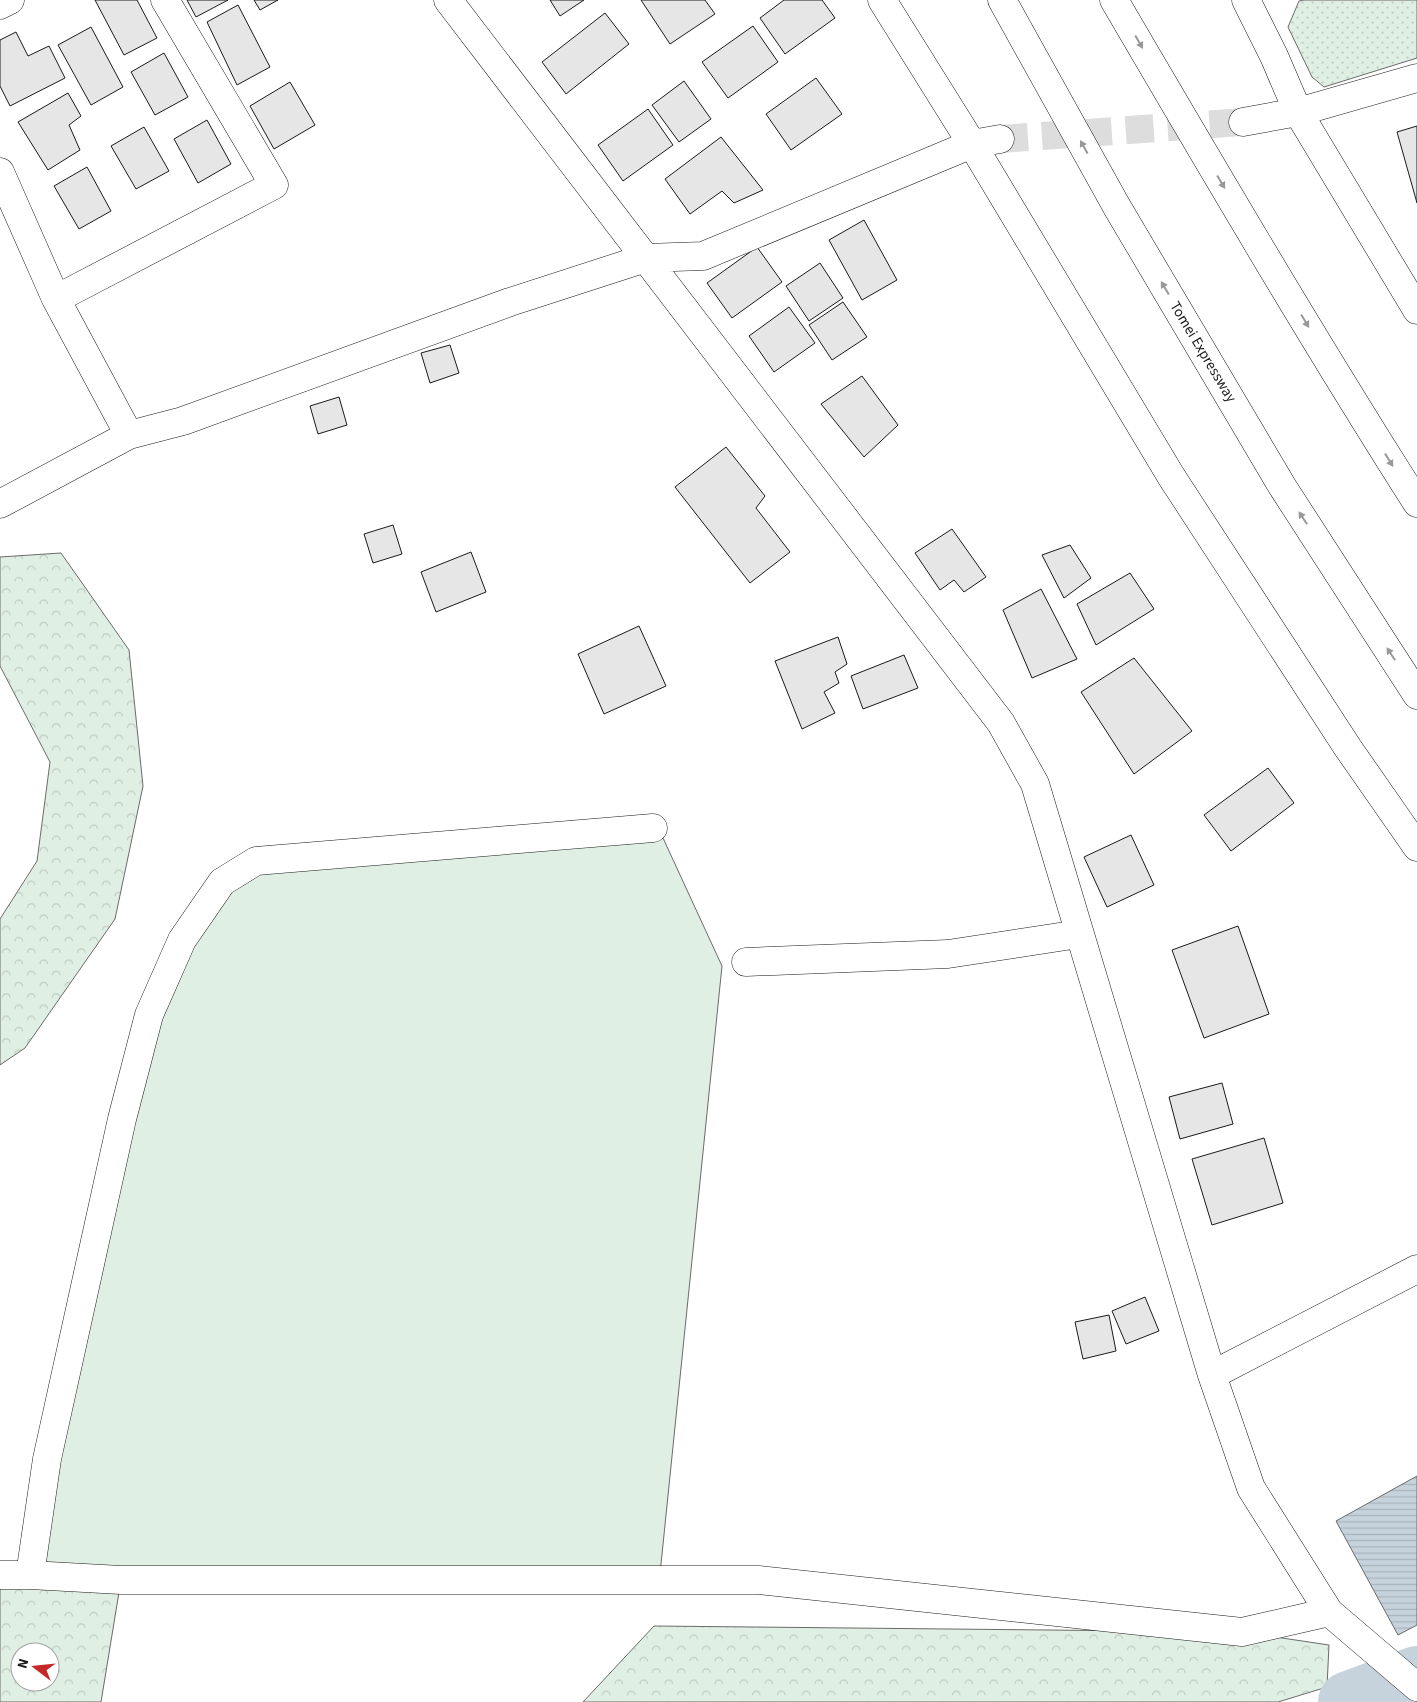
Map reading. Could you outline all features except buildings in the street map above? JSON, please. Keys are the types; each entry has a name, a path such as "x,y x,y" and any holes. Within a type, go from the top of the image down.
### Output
{"main road":[{"path":"0,5 10,0"},
{"path":"56,299 274,185 165,0"},
{"path":"448,0 1001,723 1034,784 1212,1375 1251,1488 1329,1612 1417,1687"},
{"path":"882,0 972,144 1171,476 1348,748 1417,847"},
{"name":"Tomei Expressway","path":"1002,0 1117,207 1278,478 1417,695"},
{"path":"1114,0 1209,163 1417,503"},
{"path":"1246,0 1274,56 1298,112 1417,310"},
{"path":"1243,122 1298,112 1417,78"},
{"path":"0,504 129,435 183,421 510,302 646,258 703,256 972,144 1000,139"},
{"path":"0,172 56,299 129,435"},
{"path":"30,1574 47,1459 120,1128 148,1015 182,940 222,882 256,861 653,828"},
{"path":"746,962 948,954 1079,934"},
{"path":"1212,1375 1417,1269"},
{"path":"0,1575 30,1574 121,1580 759,1580 1242,1632 1329,1612"}],"green space":[{"path":"1417,0 1417,58 1324,87 1312,77 1288,27 1299,1"},
{"path":"61,553 129,650 143,786 115,919 25,1048 0,1065 0,919 37,861 50,762 0,666 0,557"},
{"path":"663,838 722,966 660,1574 30,1575 155,973 235,874"},
{"path":"0,1578 121,1580 101,1702 0,1702"},
{"path":"654,1626 1242,1632 1329,1645 1327,1687 1278,1702 583,1702"}],"shaded area":[{"path":"1417,1476 1417,1625 1398,1635 1336,1521"}],"waterway":[{"path":"1349,1702 1417,1677"}],"tunnel":[{"path":"1000,139 1243,122"}]}
